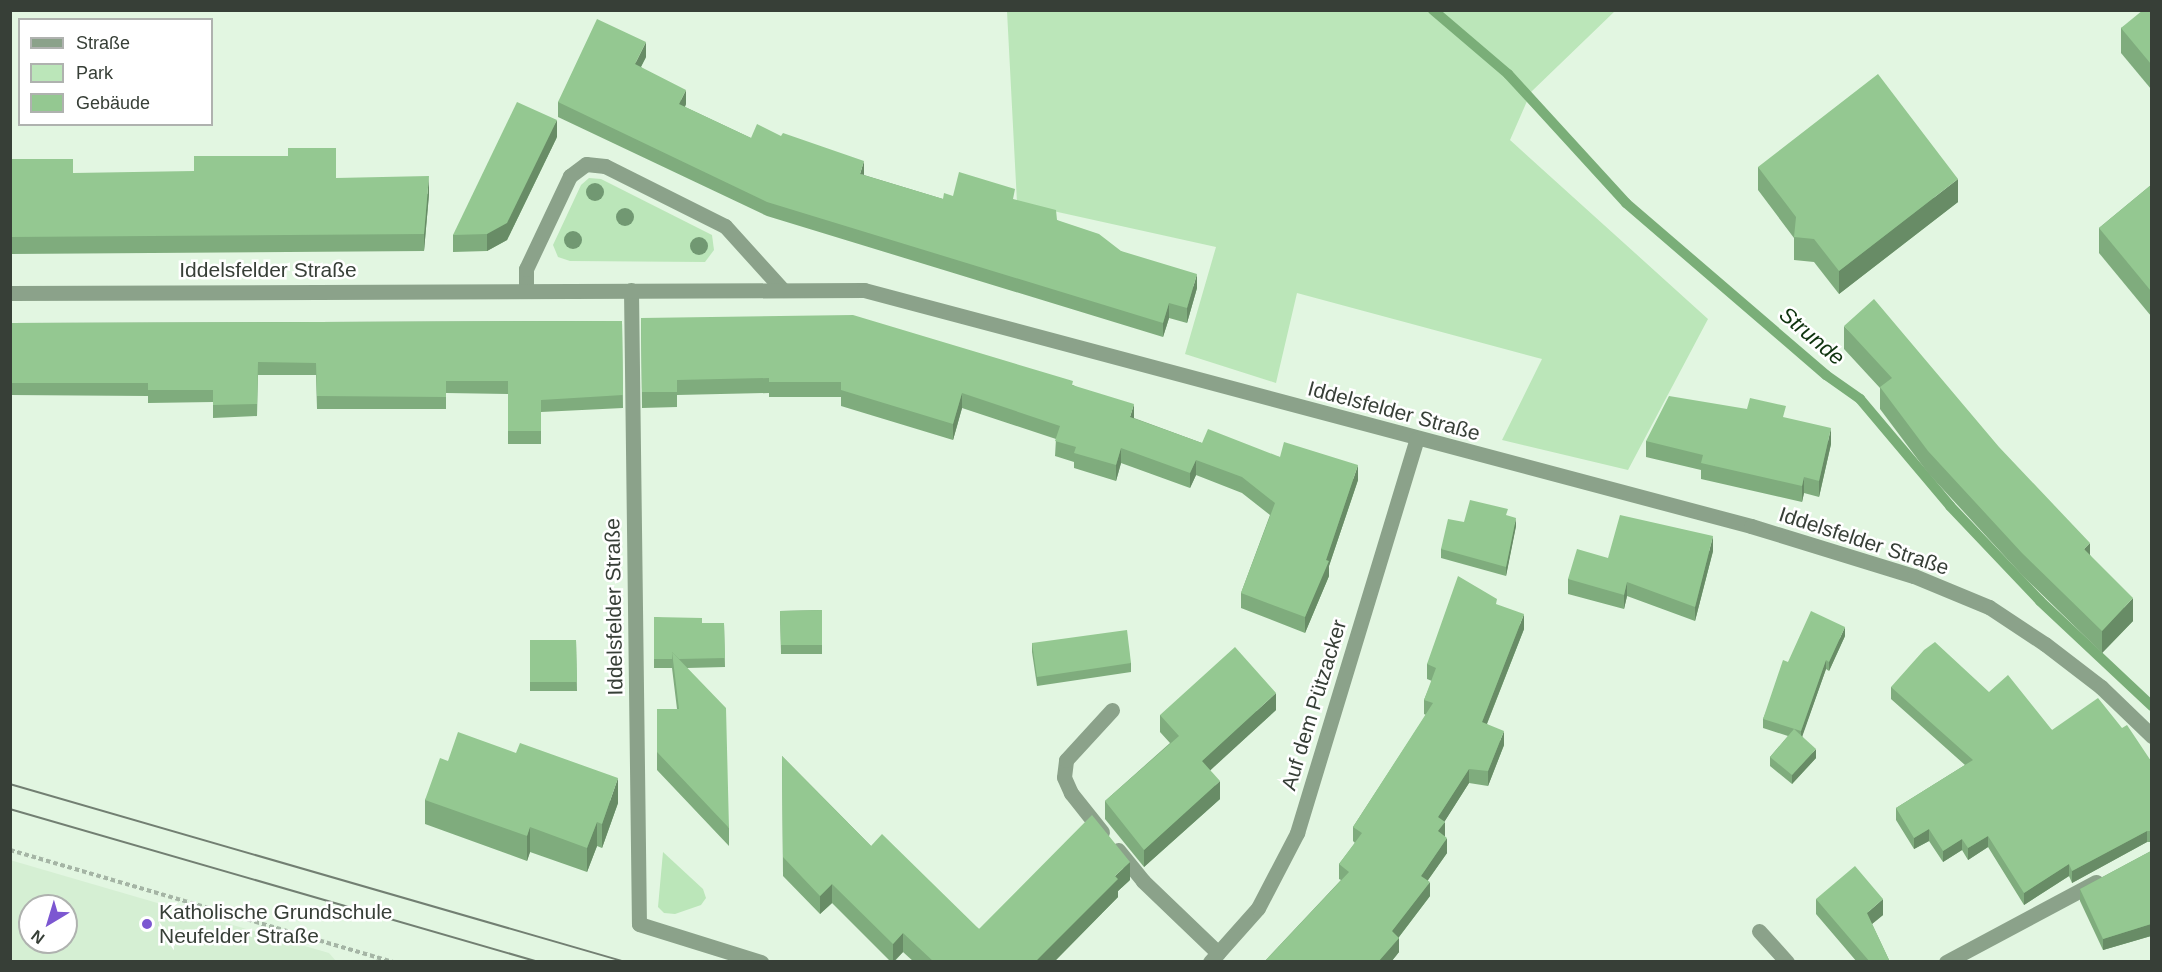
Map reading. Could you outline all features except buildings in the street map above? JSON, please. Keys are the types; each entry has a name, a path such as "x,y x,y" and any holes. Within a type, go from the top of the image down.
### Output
{"street":[{"path":"526,290 526,269 555,207 570,176 586,164 604,166 725,226 782,289"},
{"name":"Iddelsfelder Straße","path":"631,290 639,924 761,962"},
{"name":"Iddelsfelder Straße","path":"10,293 864,290 1417,439 1751,526 1914,576 1989,607 2101,687 2151,736"},
{"name":"Auf dem Pützacker","path":"1214,957 1258,908 1297,833 1417,439"},
{"path":"1112,710 1066,759 1064,777 1071,793 1143,881 1214,957"},
{"path":"1946,962 2003,934 2112,873"},
{"path":"1759,931 1786,962"}],"path":[{"path":"10,850 393,962"}],"shaded area":[{"name":"Katholische Grundschule Neufelder Straße","path":"10,860 329,953 336,961 11,961"}],"green space":[{"path":"1007,11 1615,11 1531,92 1510,140 1708,319 1628,470 1502,440 1542,359 1297,293 1276,383 1185,354 1216,247 1017,203"},
{"path":"589,178 601,179 712,235 714,250 705,262 570,261 558,257 553,245 581,185"},
{"path":"663,852 703,889 706,898 701,905 675,914 664,913 658,907"}],"waterway":[{"name":"Strunde","path":"1433,10 1508,74 1626,203 1826,375 1860,399 1950,506 2040,601 2152,706"}],"tram line":[{"path":"10,784 626,962"},
{"path":"10,809 539,962"}],"place":[{"name":"Katholische Grundschule Neufelder Straße","path":"147,924"}]}
